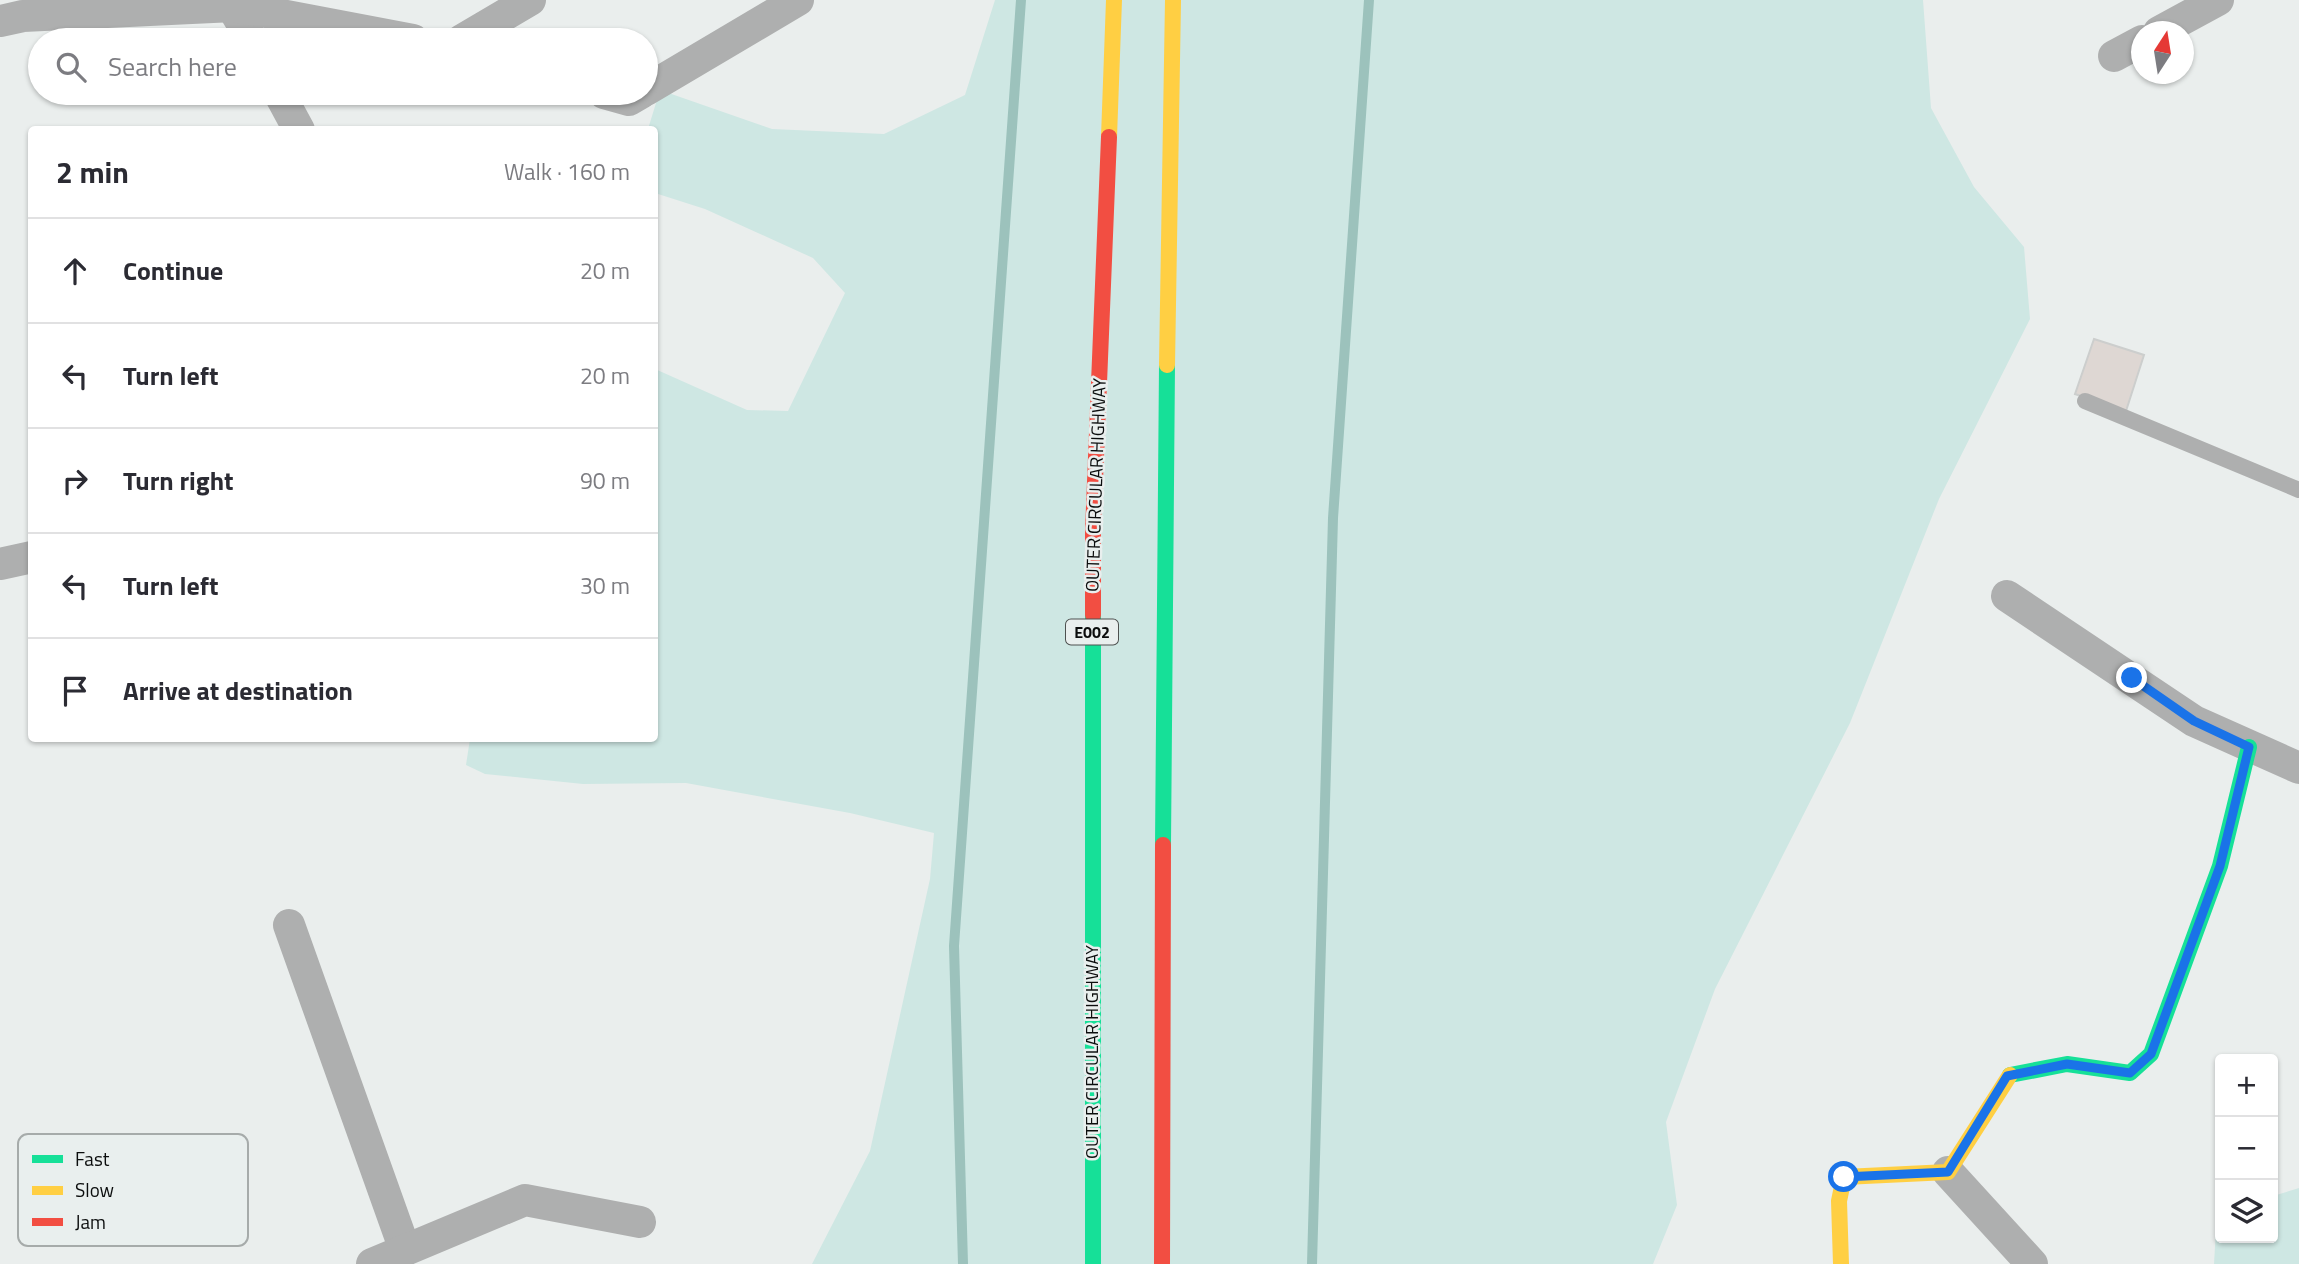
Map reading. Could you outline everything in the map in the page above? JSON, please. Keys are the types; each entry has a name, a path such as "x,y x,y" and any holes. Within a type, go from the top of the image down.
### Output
{"main road":[{"name":"OUTER CIRCULAR HIGHWAY","path":"1093,1264 1093,531 1114,0"},
{"path":"1161,1264 1164,548 1173,0"},
{"path":"1842,1264 1839,1201 1844,1177 1948,1172 2007,1076 2067,1064 2130,1073 2151,1054 2220,866 2249,747"}],"street":[{"path":"482,28 530,0"},
{"path":"658,83 798,0"},
{"path":"2180,21 2218,0"},
{"path":"0,21 23,16 231,3 354,28"},
{"path":"231,3 245,28"},
{"path":"2114,56 2131,47"},
{"path":"285,105 297,126"},
{"path":"0,565 28,558"},
{"path":"2007,596 2194,721 2299,768"},
{"path":"289,925 405,1250"},
{"path":"1948,1172 2032,1264"},
{"path":"372,1264 525,1199 640,1222"}],"lane":[{"path":"2085,401 2299,490"}],"shaded area":[{"path":"995,0 1923,0 1931,108 1974,187 2024,247 2030,319 1939,499 1850,723 1715,989 1666,1122 1677,1205 1653,1264 812,1264 870,1151 930,879 934,833 850,813 686,783 583,784 485,774 466,765 470,742 658,742 658,370 747,410 788,411 845,293 813,258 705,209 658,194 658,126 649,126 655,105 658,105 660,90 772,129 884,134 965,95"},
{"path":"2299,1188 2299,1264 2214,1264 2215,1243 2278,1243 2278,1194"}],"building":[{"path":"2094,339 2144,355 2126,411 2075,394"}],"waterway":[{"path":"963,1264 954,946 1021,0"},
{"path":"1312,1264 1333,518 1369,0"}],"traffic: fast":[{"path":"1163,845 1167,365"},
{"path":"1093,615 1093,1264"},
{"path":"2010,1075 2067,1064 2130,1073 2151,1054 2220,866 2249,747"}],"traffic: slow":[{"path":"1109,137 1114,0"},
{"path":"1167,365 1173,0"},
{"path":"1841,1264 1839,1201 1844,1177 1948,1172 2010,1075"}],"traffic: jam":[{"path":"1093,615 1093,531 1109,137"},
{"path":"1162,1264 1163,845"}],"route":[{"path":"1844,1177 1948,1172 2007,1076 2067,1064 2130,1073 2151,1054 2220,866 2249,747 2194,721 2132,678"}]}
